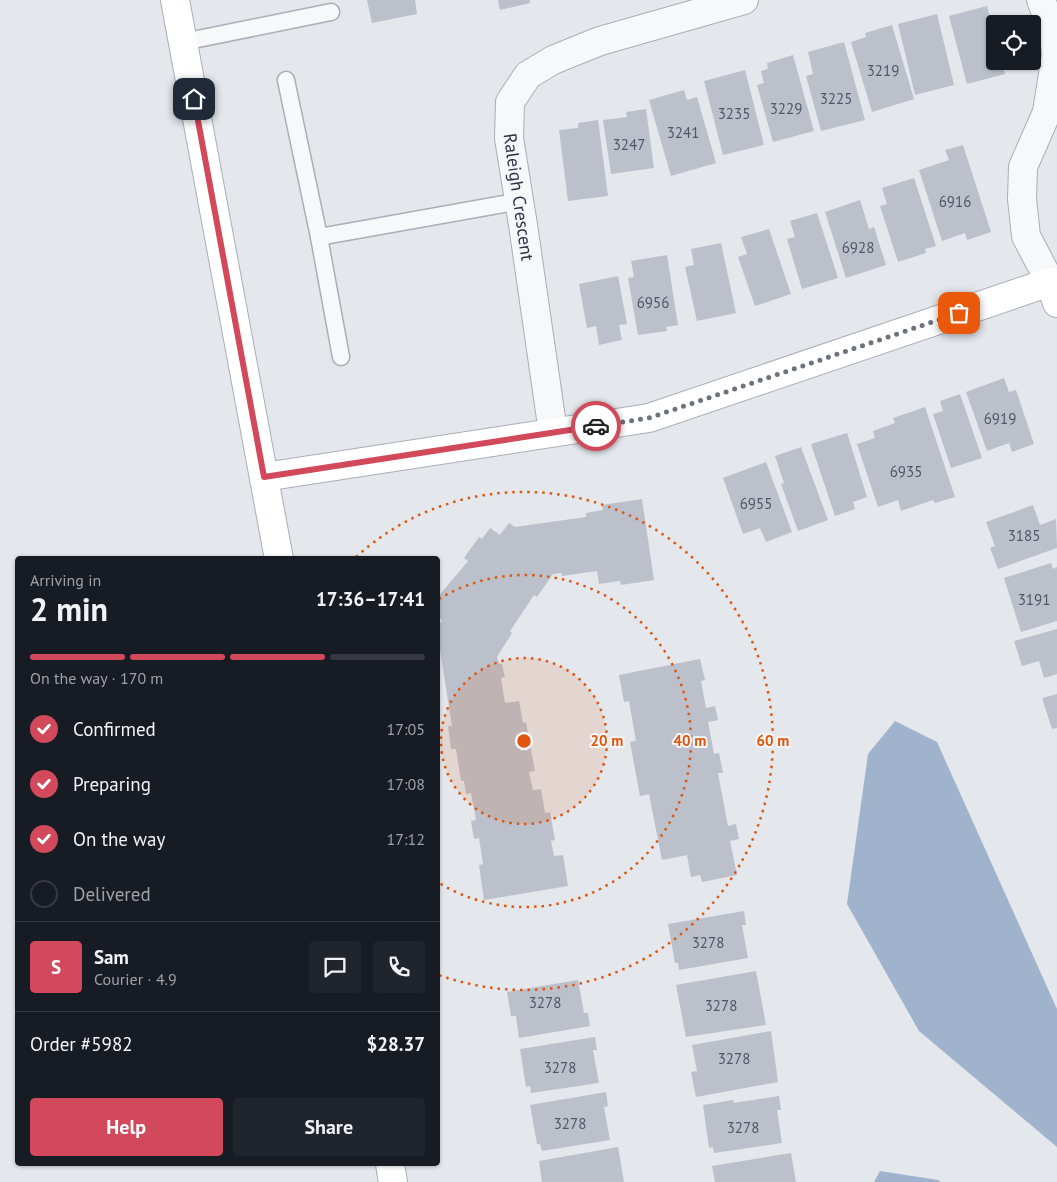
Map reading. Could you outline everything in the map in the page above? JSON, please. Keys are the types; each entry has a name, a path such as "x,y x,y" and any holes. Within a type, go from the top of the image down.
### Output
{"street":[{"path":"175,0 278,556"},
{"name":"Raleigh Crescent","path":"552,432 520,202 509,138 510,102 528,75 553,60 600,41 744,0"},
{"path":"264,477 649,418 1055,288 1026,236 1022,199 1023,167 1047,112 1056,55 1054,33 1041,0"},
{"path":"390,1166 394,1182"}],"lane":[{"path":"183,42 331,12"},
{"path":"286,80 319,238 341,357"},
{"path":"319,238 520,202"}],"water":[{"path":"895,721 937,742 1057,1009 1057,1147 919,1031 847,904 868,754"},
{"path":"880,1171 938,1180 941,1182 874,1182"}],"building":[{"path":"367,0 415,0 417,14 372,23"},
{"path":"498,0 530,0 530,3 500,10"},
{"path":"987,6 989,15 986,15 986,70 1004,70 1005,74 967,84 949,16"},
{"path":"937,14 954,85 915,95 898,24"},
{"path":"892,25 914,99 872,112 851,42 866,37 865,33"},
{"path":"844,42 865,120 821,131 806,76 813,74 808,52"},
{"path":"793,55 814,131 773,142 757,85 764,83 761,71 768,69 767,63"},
{"path":"745,70 764,145 723,155 704,81"},
{"path":"684,90 687,100 697,97 716,163 671,176 649,100"},
{"path":"646,109 654,168 611,174 603,120 627,117 626,112"},
{"path":"598,120 608,196 568,201 559,130 578,128 578,123"},
{"path":"963,145 991,232 967,240 965,233 942,241 919,170 949,160 945,150"},
{"path":"914,178 936,246 925,249 926,253 898,262 880,206 887,204 882,188"},
{"path":"860,200 869,229 874,227 886,265 846,278 825,212"},
{"path":"817,213 838,278 802,289 787,239 795,237 790,221"},
{"path":"769,229 791,294 755,306 738,257 747,254 741,237"},
{"path":"721,243 736,313 697,321 685,267 694,265 691,249"},
{"path":"667,255 678,325 666,327 667,331 638,335 628,278 634,277 631,261"},
{"path":"618,276 627,324 619,325 622,340 599,345 596,326 587,328 579,284"},
{"path":"1004,378 1009,392 1016,390 1034,444 1012,452 1009,443 987,451 966,392"},
{"path":"960,394 982,458 951,468 933,414 943,411 940,401"},
{"path":"925,407 955,497 935,503 933,500 901,511 898,500 878,507 857,444 875,438 873,431 895,423 893,418"},
{"path":"847,433 867,497 853,502 855,509 835,516 811,444"},
{"path":"801,447 828,520 798,531 781,484 784,483 775,456"},
{"path":"766,462 792,532 766,542 760,528 743,534 723,478"},
{"path":"642,499 654,580 621,585 620,581 599,584 597,571 562,576 562,573 553,574 537,597 534,595 510,631 512,633 497,657 499,664 502,664 505,677 501,678 505,703 519,701 523,723 526,722 535,771 529,772 533,790 541,789 545,813 550,812 555,840 551,841 554,856 563,855 568,886 484,900 479,865 483,864 479,838 474,839 471,821 476,820 471,793 466,794 464,781 461,781 456,749 451,749 448,726 452,726 440,650 440,624 442,620 440,618 440,595 468,561 464,558 479,537 482,539 490,528 500,535 509,523 515,527 586,517 586,513 603,510 602,505"},
{"path":"1033,505 1040,525 1056,519 1057,548 998,569 990,548 995,546 986,522"},
{"path":"1051,563 1053,569 1057,567 1057,621 1021,632 1004,578"},
{"path":"1057,629 1057,674 1044,678 1039,661 1022,666 1014,641"},
{"path":"700,659 705,680 701,681 706,708 715,706 718,720 708,722 714,754 719,753 723,773 718,773 728,826 736,824 739,839 730,841 737,875 702,882 700,875 691,877 687,855 662,860 649,794 640,796 630,742 636,741 629,701 624,702 619,675"},
{"path":"1057,694 1057,728 1052,729 1042,698"},
{"path":"744,911 746,925 742,925 748,958 679,970 678,963 675,963 668,924"},
{"path":"756,971 766,1025 686,1037 676,985"},
{"path":"578,980 584,1013 588,1013 590,1026 519,1038 516,1016 511,1016 507,992"},
{"path":"771,1031 778,1082 696,1097 691,1072 697,1071 692,1045"},
{"path":"595,1037 597,1050 593,1050 599,1083 531,1093 530,1086 526,1087 520,1049"},
{"path":"606,1092 608,1106 604,1107 610,1140 542,1151 540,1144 537,1144 530,1105"},
{"path":"779,1096 781,1110 777,1110 782,1143 714,1153 713,1147 709,1148 703,1105 733,1100 734,1103"},
{"path":"618,1147 624,1182 542,1182 539,1161"},
{"path":"791,1153 796,1182 715,1182 712,1166"}],"way so far":[{"path":"596,426 649,418 959,313"}],"route":[{"path":"194,99 264,477 596,426"}]}
